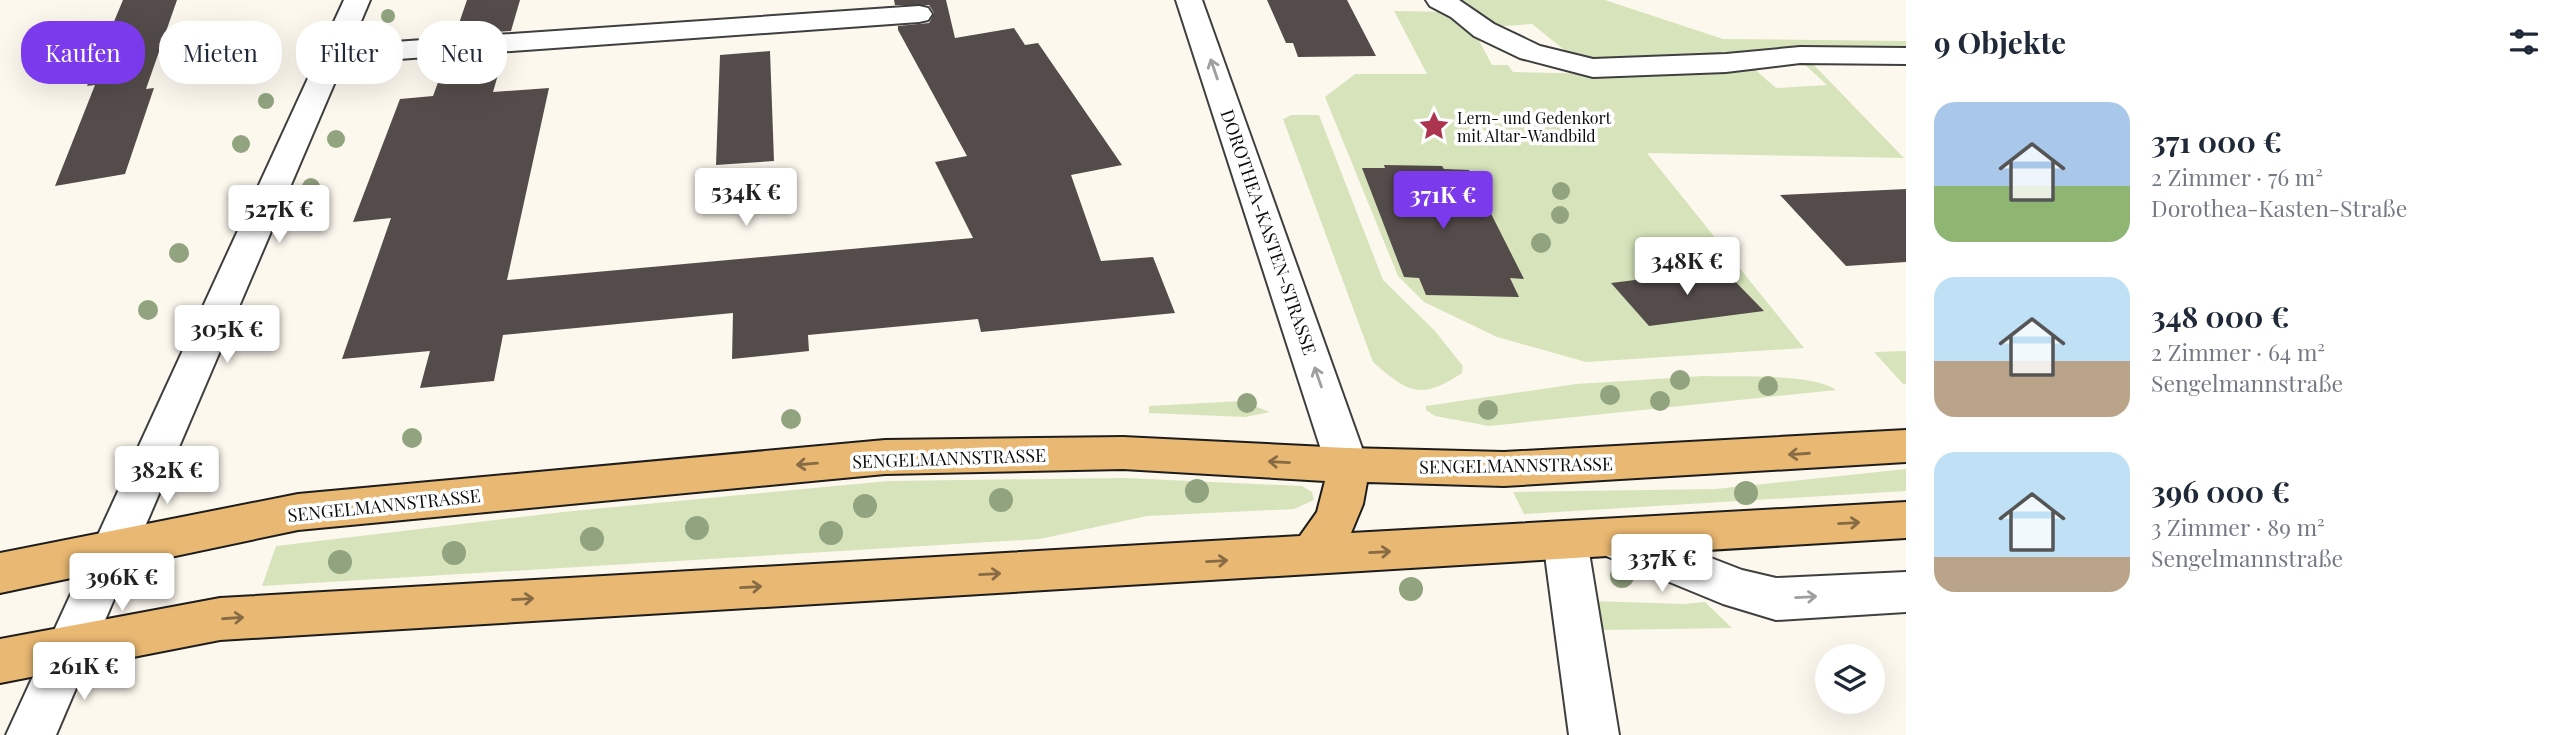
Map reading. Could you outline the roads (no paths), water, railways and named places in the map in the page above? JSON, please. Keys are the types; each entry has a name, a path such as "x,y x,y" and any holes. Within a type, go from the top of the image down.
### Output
{"main road":[{"name":"SENGELMANNSTRASSE","path":"0,573 298,512 886,457 1123,453 1347,465 1504,469 1906,446"},
{"path":"1312,555 1333,528 1345,498 1347,465"},
{"path":"0,660 220,619 1906,520"}],"street":[{"path":"348,21 357,0"},
{"name":"DOROTHEA-KASTEN-STRASSE","path":"1189,0 1347,465"},
{"path":"1439,0 1460,11 1484,30 1530,52 1592,68 1726,63 1800,55 1906,56"},
{"path":"403,50 919,14"},
{"path":"32,735 320,84"},
{"path":"1594,735 1587,539 1739,590 1776,599 1906,592"}],"place":[{"name":"Lern- und Gedenkort mit Altar-Wandbild","path":"1434,126"}]}
